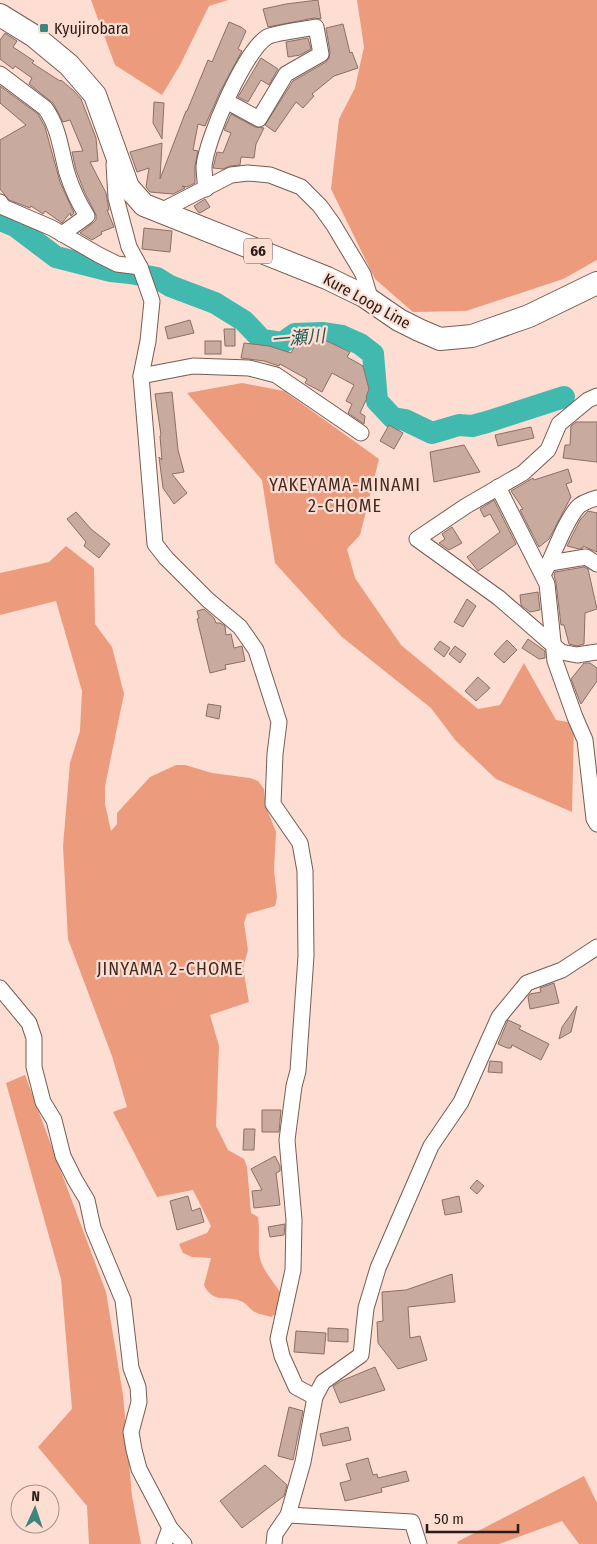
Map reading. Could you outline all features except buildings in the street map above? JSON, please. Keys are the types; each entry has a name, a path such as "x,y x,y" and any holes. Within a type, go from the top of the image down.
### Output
{"main road":[{"name":"Kure Loop Line","path":"2,19 34,36 69,65 95,95 128,187 144,205 328,278 419,330 440,339 472,336 529,316 597,283"}],"street":[{"path":"206,189 204,166 212,133 226,100 252,51 268,36 316,28 321,54 286,74 259,119 226,100"},
{"path":"0,74 45,108 51,115 76,199 87,216 62,234"},
{"path":"113,149 116,198 129,247 140,267 152,301 148,342 141,376 155,544 166,558 208,600 240,627 256,650 279,722 275,754 273,804 300,843 305,871 306,956 298,1071 294,1086 287,1140 294,1220 293,1270 278,1339 282,1356 296,1387 315,1397"},
{"path":"159,212 231,175 248,173 270,175 301,187 320,206 333,224 363,274 370,301"},
{"path":"0,202 3,207 52,228 117,264 140,267"},
{"path":"141,376 193,366 249,368 276,375 361,433"},
{"path":"597,396 588,400 559,424 548,450 524,473 498,487 417,539 499,598 561,652 577,655 597,652"},
{"path":"498,487 546,569 555,662 585,740 594,819 597,824"},
{"path":"546,569 566,525 577,508 589,500 597,498"},
{"path":"546,569 586,557 597,564"},
{"path":"274,1544 276,1534 288,1515 303,1462 315,1397 323,1382 361,1355 366,1308 378,1268 431,1146 461,1102 499,1017 527,983 562,970 597,947"},
{"path":"0,988 29,1023 34,1038 34,1067 43,1102 54,1120 63,1156 87,1200 93,1228 123,1300 131,1368 138,1387 139,1402 131,1432 139,1469 170,1528 184,1544"},
{"path":"288,1515 412,1522 419,1544"},
{"path":"164,1544 170,1528"}],"shaded area":[{"path":"91,0 228,0 209,6 180,65 162,95 115,65"},
{"path":"357,0 597,0 597,260 563,279 466,311 413,312 375,279 331,189 339,119 355,88 364,47"},
{"path":"242,383 284,391 379,459 360,535 347,549 355,578 401,645 478,709 500,705 524,663 556,720 574,723 572,812 496,779 456,741 431,708 342,637 275,563 262,480 187,393"},
{"path":"66,546 94,568 95,624 112,647 124,694 105,786 105,804 111,831 117,824 117,813 150,777 176,765 185,765 212,773 250,778 258,781 264,789 266,807 276,832 274,870 277,897 275,906 247,914 244,923 248,950 243,968 249,1002 210,1015 219,1046 216,1126 228,1150 244,1159 247,1167 251,1213 258,1217 260,1259 282,1295 279,1312 271,1317 256,1312 243,1302 216,1297 208,1291 204,1285 211,1258 192,1257 183,1253 179,1244 207,1233 211,1226 193,1190 157,1197 113,1112 127,1107 112,1056 68,939 63,846 70,763 80,731 82,691 56,601 0,615 0,573 49,562"},
{"path":"25,1075 106,1292 123,1395 132,1496 141,1544 89,1544 87,1506 38,1447 72,1409 61,1279 6,1083"},
{"path":"584,1476 597,1503 597,1544 579,1544 562,1521 499,1544 458,1544 457,1542"}],"waterway":[{"name":"一瀬川","path":"0,220 15,226 56,257 111,271 157,278 170,286 215,303 244,321 262,340 282,343 295,334 322,333 342,336 360,344 373,354 377,401 393,418 405,420 432,433 459,425 472,426 487,422 564,397"}],"place":[{"name":"Kyujirobara","path":"44,28"}],"district":[{"name":"YAKEYAMA-MINAMI 2-CHOME","path":"345,495"},
{"name":"JINYAMA 2-CHOME","path":"170,969"}]}
